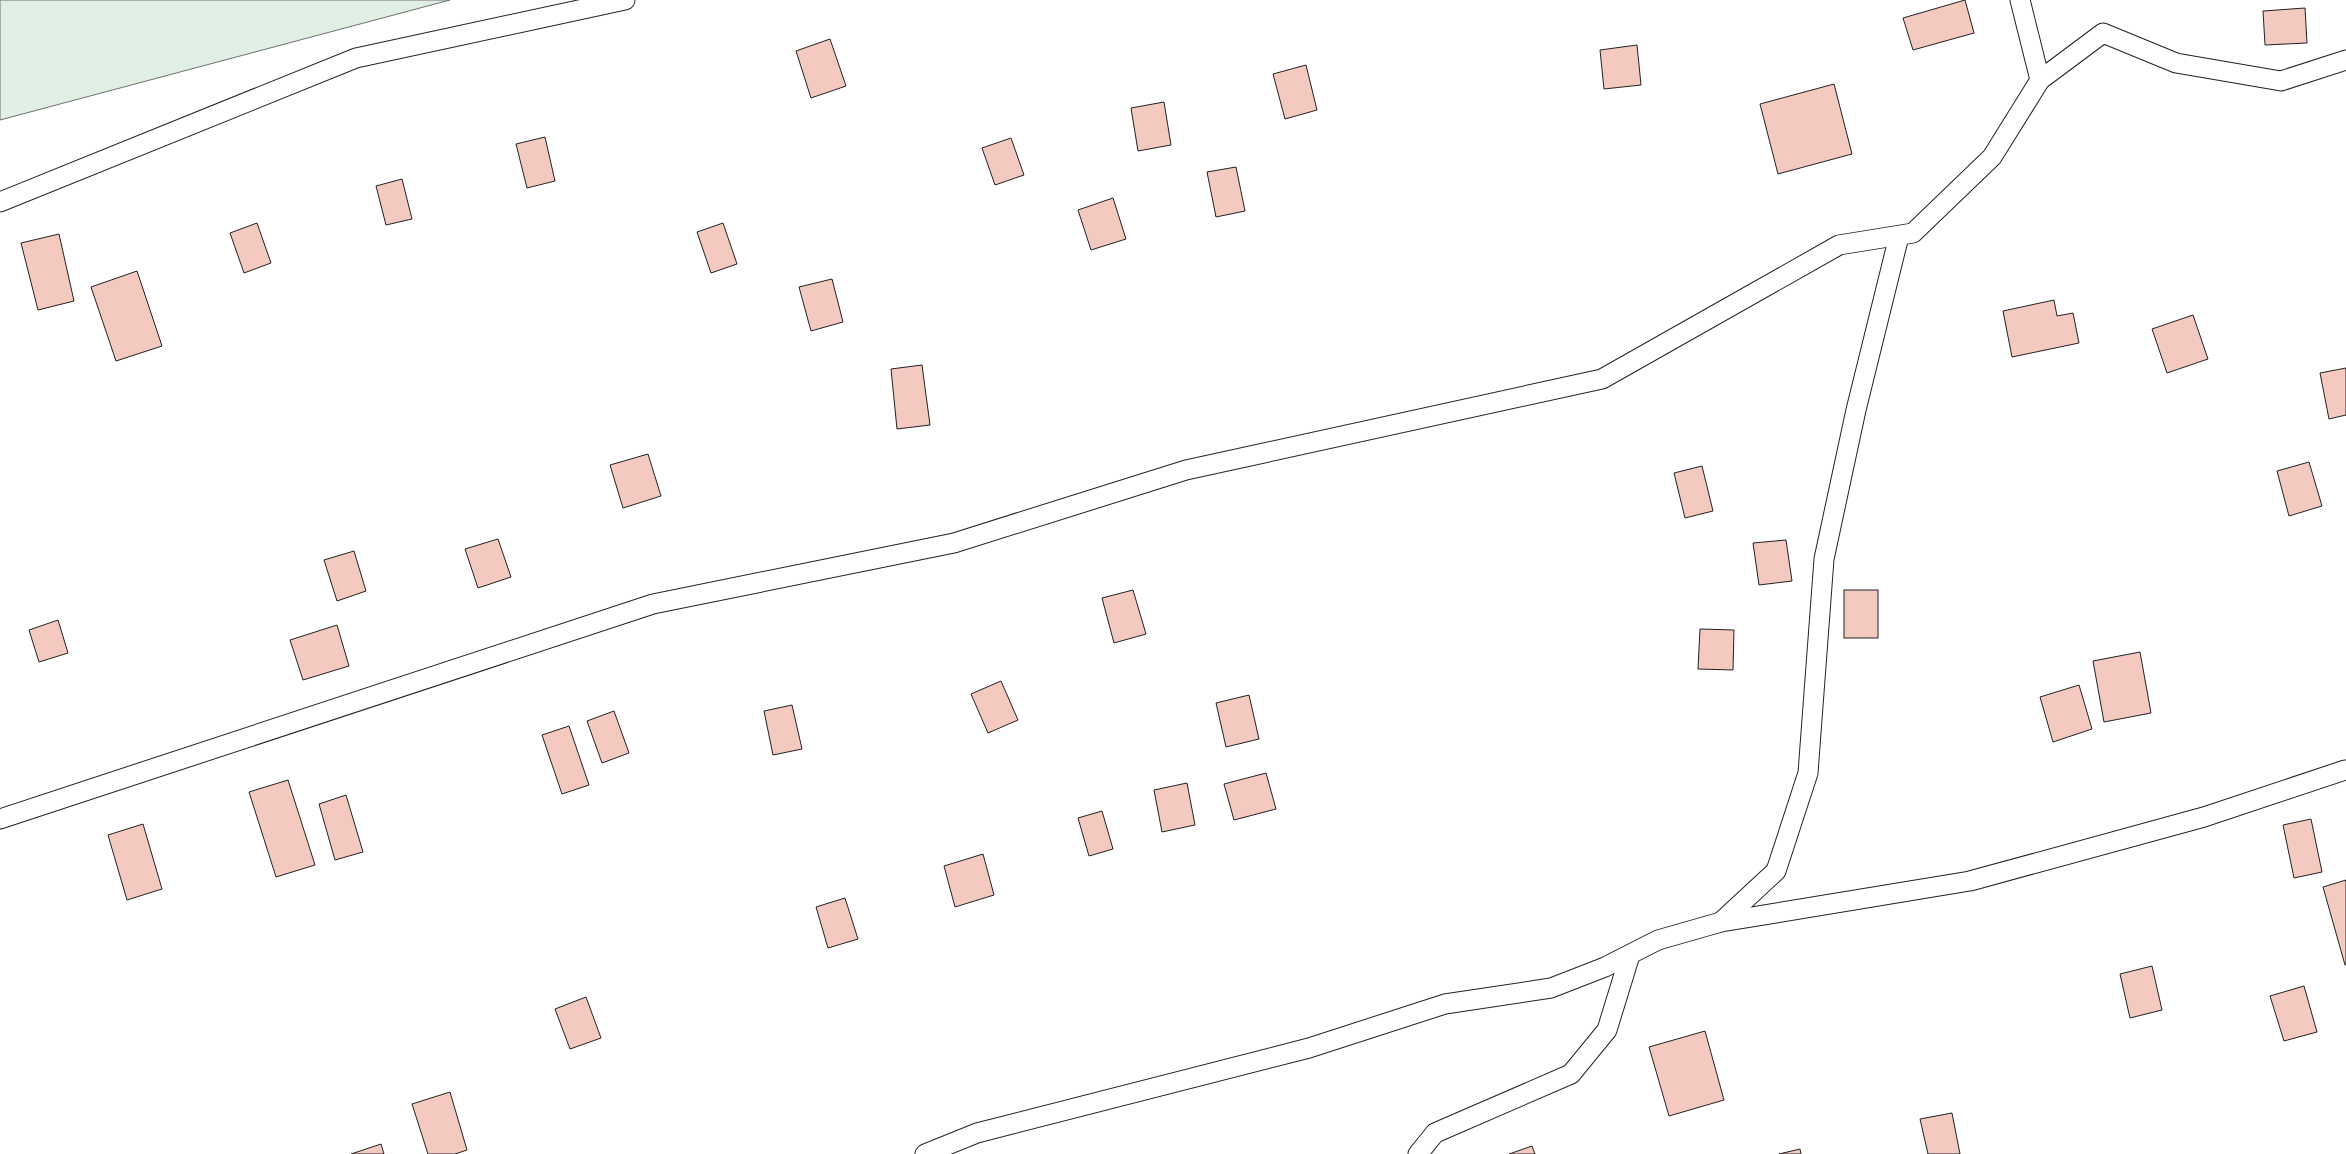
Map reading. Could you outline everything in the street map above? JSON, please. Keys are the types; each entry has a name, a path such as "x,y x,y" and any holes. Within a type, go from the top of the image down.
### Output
{"lane":[{"path":"0,202 356,58 625,0"},
{"path":"2020,0 2040,80"},
{"path":"0,819 653,604 954,543 1186,470 1602,379 1839,245 1913,233 1992,157 2040,80 2103,33 2176,63 2281,81 2346,60"},
{"path":"1721,922 1776,871 1808,773 1824,559 1856,410 1899,236"},
{"path":"925,1154 977,1133 1309,1048 1445,1004 1551,988 1658,940 1721,922 1970,881 2204,817 2345,770"},
{"path":"1418,1154 1435,1133 1571,1074 1607,1030 1630,954"}],"green space":[{"path":"0,0 450,0 0,120"}],"building":[{"path":"1965,0 1974,33 1913,50 1903,18"},
{"path":"2305,8 2307,43 2265,45 2263,11"},
{"path":"830,39 846,86 811,98 796,51"},
{"path":"1637,45 1641,85 1604,89 1600,50"},
{"path":"1306,65 1317,110 1285,119 1273,74"},
{"path":"1834,84 1852,154 1778,174 1760,104"},
{"path":"1164,102 1171,145 1138,151 1131,108"},
{"path":"545,137 555,181 527,188 516,144"},
{"path":"1011,138 1024,175 995,185 982,148"},
{"path":"1236,167 1245,211 1216,217 1207,172"},
{"path":"402,179 412,219 386,225 376,186"},
{"path":"1113,198 1126,239 1091,250 1078,210"},
{"path":"257,223 271,263 244,273 230,233"},
{"path":"723,223 737,264 711,273 697,232"},
{"path":"59,234 74,301 38,310 21,243"},
{"path":"137,271 162,346 116,361 91,287"},
{"path":"832,279 843,322 811,331 799,287"},
{"path":"2054,300 2057,316 2073,313 2079,343 2012,357 2003,311"},
{"path":"2193,315 2208,359 2167,373 2152,329"},
{"path":"922,365 930,425 897,429 891,369"},
{"path":"2346,368 2346,415 2329,419 2320,373"},
{"path":"648,454 661,496 623,508 610,465"},
{"path":"2309,462 2322,506 2289,516 2277,471"},
{"path":"1702,466 1713,511 1685,518 1674,473"},
{"path":"498,539 511,577 478,588 465,549"},
{"path":"1786,540 1792,581 1759,585 1753,543"},
{"path":"354,551 366,591 337,601 324,560"},
{"path":"1133,590 1146,634 1114,643 1102,598"},
{"path":"1844,590 1878,590 1878,638 1844,638"},
{"path":"58,620 68,653 39,662 29,630"},
{"path":"337,625 349,666 303,680 290,640"},
{"path":"1700,629 1734,630 1733,670 1698,669"},
{"path":"2140,652 2151,713 2104,722 2093,661"},
{"path":"1001,681 1018,720 988,733 971,694"},
{"path":"2079,685 2092,729 2053,742 2040,697"},
{"path":"1249,695 1259,739 1226,747 1216,703"},
{"path":"792,705 802,749 773,755 764,711"},
{"path":"614,711 629,753 602,763 587,721"},
{"path":"569,726 589,785 562,794 542,735"},
{"path":"1266,773 1276,809 1234,820 1224,784"},
{"path":"288,780 315,865 276,877 249,792"},
{"path":"1187,783 1195,825 1162,832 1154,790"},
{"path":"346,795 363,852 335,860 319,804"},
{"path":"1102,811 1113,849 1089,856 1078,818"},
{"path":"2311,819 2322,872 2294,878 2283,825"},
{"path":"143,824 162,889 127,900 108,835"},
{"path":"983,854 994,895 955,907 944,866"},
{"path":"2346,880 2346,965 2345,965 2323,887"},
{"path":"845,898 858,939 828,948 816,907"},
{"path":"2152,966 2162,1010 2130,1018 2120,974"},
{"path":"2304,986 2317,1032 2284,1041 2270,996"},
{"path":"586,997 601,1038 570,1049 555,1009"},
{"path":"1705,1031 1724,1100 1669,1116 1649,1047"},
{"path":"450,1092 467,1150 455,1154 428,1154 412,1104"},
{"path":"1952,1113 1960,1154 1928,1154 1920,1119"},
{"path":"381,1144 384,1154 351,1154"},
{"path":"1532,1146 1535,1154 1509,1154"},
{"path":"1800,1149 1801,1154 1779,1154"}]}
